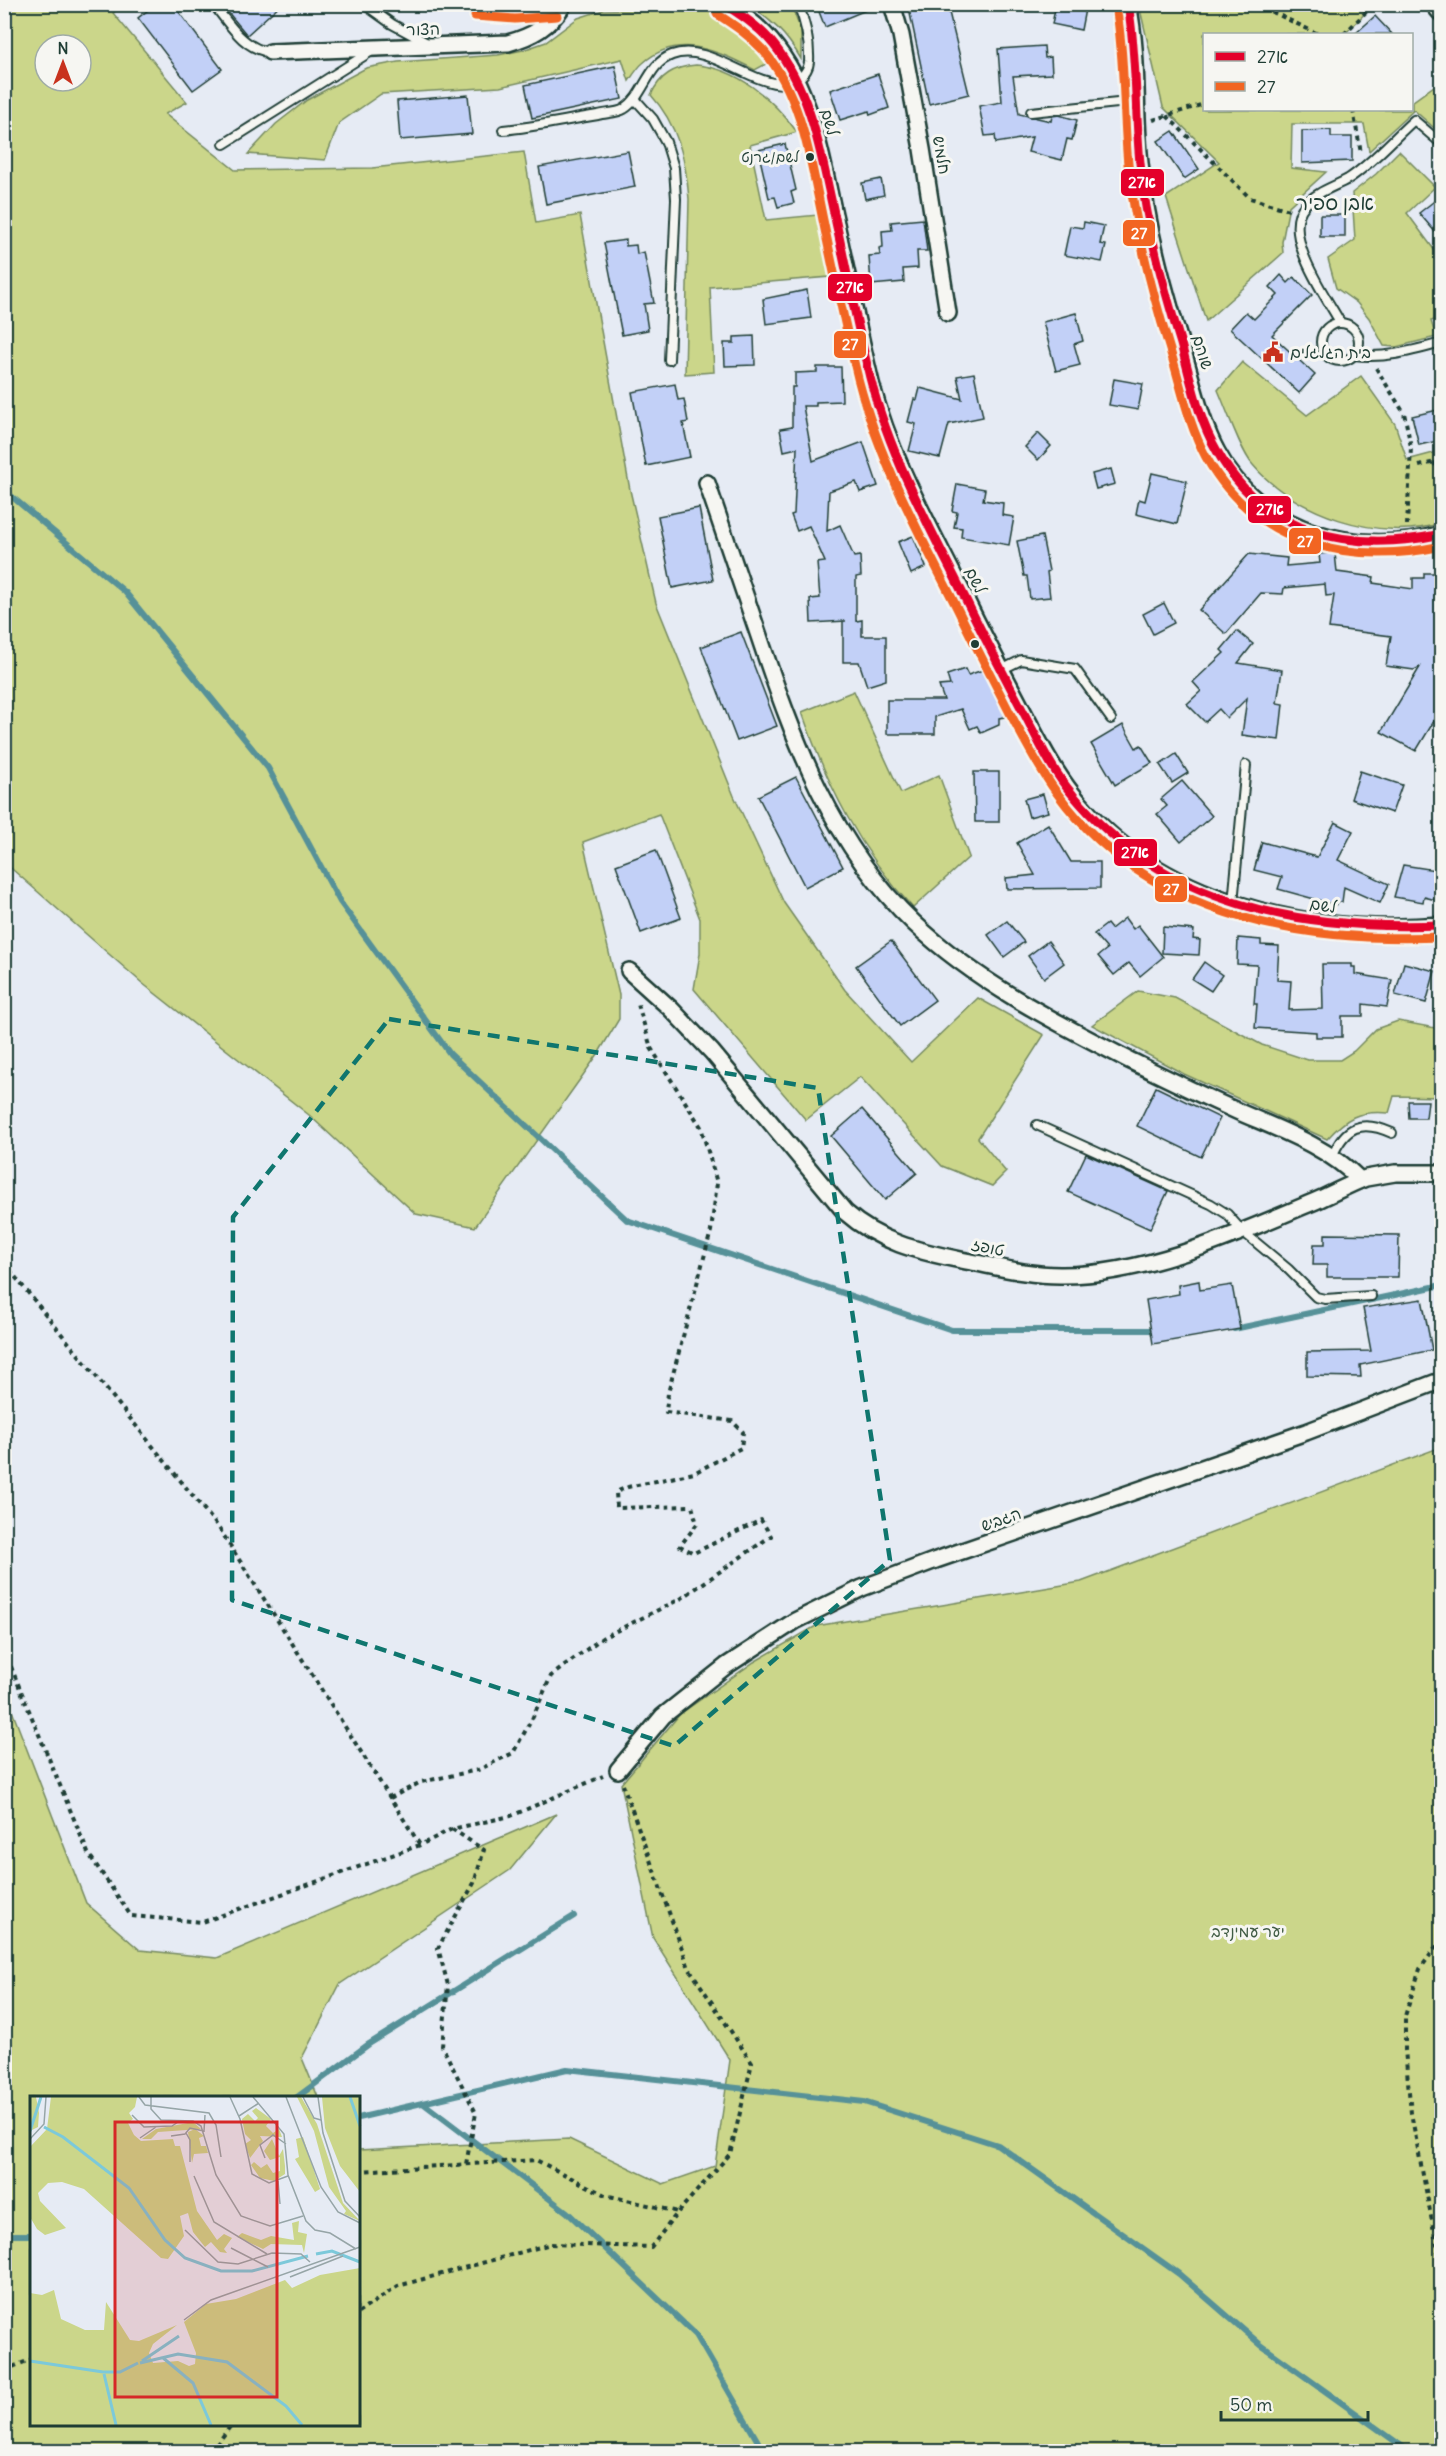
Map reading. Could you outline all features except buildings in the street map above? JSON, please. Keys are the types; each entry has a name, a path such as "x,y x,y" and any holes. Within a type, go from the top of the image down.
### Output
{"street":[{"path":"476,4 514,7 556,4"},
{"name":"הצור","path":"270,52 508,43 528,37 546,27 564,4"},
{"name":"לשם","path":"723,4 740,12 771,40 797,81 816,134 880,414 912,491 1001,670 1057,773 1087,812 1105,830 1145,860 1192,886 1233,903 1278,916 1346,926 1382,928 1442,925"},
{"name":"חלמיש","path":"892,4 901,35 922,149 948,313"},
{"name":"שוהם","path":"1128,4 1135,49 1137,124 1142,183 1161,273 1208,429 1215,450 1226,469 1239,486 1264,507 1311,532 1354,542 1377,544 1411,541 1442,534"},
{"path":"1437,4 1442,10"},
{"path":"707,483 772,677 805,761 843,835 887,895 944,949 1035,1009 1146,1068 1301,1140 1332,1157 1360,1180"},
{"name":"טופז","path":"628,971 671,1009 712,1052 836,1204 864,1227 885,1240 923,1253 1001,1269 1061,1275 1101,1272 1140,1265 1200,1247 1360,1180 1395,1173 1442,1173"},
{"name":"הגביש","path":"618,1770 663,1716 726,1666 795,1621 862,1588 936,1560 1306,1432 1442,1380"}],"lane":[{"path":"213,4 249,46 270,52"},
{"path":"364,4 392,24 435,47"},
{"path":"503,130 534,127 623,110 635,99 650,73 671,55 685,53 714,59 771,81 785,84 797,81 808,68 810,42 798,4"},
{"path":"224,144 377,48"},
{"path":"635,99 653,119 666,142 674,168 676,200 669,360"},
{"path":"1031,112 1137,101"},
{"path":"1340,322 1301,250 1299,213 1314,196 1350,178 1414,120 1442,144"},
{"path":"1340,322 1351,326 1358,336 1358,348 1354,355 1346,360 1334,360 1326,355 1322,348 1321,338 1324,330 1331,324 1340,322"},
{"path":"1354,355 1369,357 1404,354 1442,342"},
{"path":"1001,670 1021,660 1075,669 1111,720"},
{"path":"1233,903 1246,765"},
{"path":"1038,1125 1211,1204 1227,1214 1241,1230 1288,1269 1316,1297 1325,1299 1371,1296"},
{"path":"1332,1157 1339,1141 1347,1132 1357,1127 1369,1126 1392,1134"}],"path":[{"path":"1256,4 1316,33"},
{"path":"1345,33 1374,4"},
{"path":"1137,124 1203,104"},
{"path":"1353,111 1364,165"},
{"path":"1167,116 1250,198 1299,213"},
{"path":"1369,357 1404,413 1411,447 1406,522 1411,541"},
{"path":"1419,466 1442,460"},
{"path":"1433,462 1442,473"},
{"path":"390,1798 422,1782 478,1770 513,1753 532,1719 550,1676 602,1638 682,1598 771,1536 761,1520 694,1553 680,1546 697,1524 692,1506 617,1508 616,1492 628,1487 694,1473 741,1448 743,1432 732,1421 666,1412 668,1393 711,1231 717,1183 701,1127 651,1048 628,971"},
{"path":"4,1263 219,1528 420,1845"},
{"path":"4,1650 88,1852 131,1917 204,1922 420,1845 452,1829 511,1816 618,1770 689,1968 752,2063 730,2154 678,2212 651,2247 551,2244 398,2286 360,2312"},
{"path":"452,1829 484,1850 474,1883 438,1948 448,1985 442,2046 476,2113 465,2164"},
{"path":"1442,1939 1420,1969 1405,2016 1405,2050 1411,2113 1442,2273"},
{"path":"360,2171 536,2160 605,2195 678,2212"},
{"path":"4,2368 30,2361"},
{"path":"211,2451 230,2426"}],"highlighted area":[{"path":"389,1019 818,1088 890,1560 674,1746 232,1600 233,1217"}],"green space":[{"path":"5,4 124,5 113,13 187,102 165,114 235,170 372,168 524,152 536,223 580,215 630,490 656,603 734,796 784,903 845,990 911,1062 978,998 1044,1035 978,1138 1006,1172 992,1186 942,1166 860,1077 806,1120 694,989 700,954 700,919 659,814 583,842 619,995 619,1019 598,1054 475,1227 416,1214 309,1115 142,983 5,863"},
{"path":"746,5 791,5 801,31 801,59 778,28"},
{"path":"1139,5 1373,5 1346,33 1203,33 1203,111 1413,111 1369,151 1364,124 1292,124 1291,168 1326,172 1289,206 1282,242 1283,253 1206,321 1166,197 1219,162 1163,107"},
{"path":"697,8 731,19 752,31 766,49 769,60 766,64 755,70 713,51 685,46 656,53 641,65 629,81 622,59 500,87 381,94 339,123 325,160 248,154 276,124 307,100 366,68 398,62 498,55 523,50 546,42 578,18 603,10"},
{"path":"696,65 726,72 753,87 777,108 797,132 750,145 766,220 818,215 830,277 710,287 714,372 685,374 688,185 683,157 674,131 668,118 651,95 663,77 669,73"},
{"path":"1441,81 1441,134 1414,110 1413,101"},
{"path":"1399,151 1435,187 1407,213 1441,259 1442,318 1431,321 1436,337 1396,347 1384,346 1369,318 1357,303 1336,288 1328,259 1355,240 1352,193 1376,174"},
{"path":"1242,362 1307,415 1361,376 1395,424 1407,460 1441,451 1441,523 1417,528 1392,529 1339,520 1291,498 1270,482 1248,459 1218,390"},
{"path":"854,691 901,793 939,775 969,857 913,908 877,864 847,816 822,765 802,712"},
{"path":"1138,991 1175,998 1262,1045 1308,1060 1340,1060 1354,1051 1376,1029 1398,1021 1441,1029 1441,1097 1394,1096 1389,1113 1361,1114 1340,1126 1327,1139 1184,1074 1092,1025"},
{"name":"יער עמינדב","path":"1441,1447 1441,2451 5,2451 5,1698 11,1708 86,1903 140,1950 217,1958 556,1814 510,1870 340,1984 302,2058 318,2096 30,2096 30,2426 360,2426 360,2150 569,2139 663,2184 715,2166 730,2060 653,1938 621,1784 680,1714 754,1662 816,1626 1081,1582"}],"waterway":[{"path":"4,490 125,592 268,768 340,902 450,1054 627,1220 952,1330 1158,1330"},
{"path":"1234,1329 1442,1285"},
{"path":"299,2096 369,2044 574,1916"},
{"path":"360,2118 567,2069 864,2102 998,2145 1179,2274 1261,2345 1410,2452"},
{"path":"423,2103 567,2212 696,2335 764,2452"},
{"path":"4,2235 30,2235"}],"transit line":[{"name":"27א","path":"482,4 515,7 549,4"},
{"name":"27א","path":"724,4 769,39 787,63 798,83 819,147 867,365 885,427 924,516 981,631 1053,767 1073,795 1110,833 1150,863 1194,887 1240,904 1289,916 1339,923 1390,926 1442,925"},
{"name":"27א","path":"1128,4 1133,44 1140,163 1151,232 1196,399 1210,439 1217,451 1237,480 1260,503 1286,520 1314,532 1344,539 1376,541 1442,534"},
{"name":"27","path":"1116,6 1121,45 1128,164 1139,234 1156,304 1185,404 1206,457 1226,487 1250,511 1278,529 1308,542 1339,550 1373,553 1407,552 1442,546"},
{"name":"27","path":"717,14 747,35 763,50 787,88 809,153 838,293 874,430 913,521 977,649 1027,745 1057,793 1093,835 1135,868 1180,894 1229,913 1281,927 1334,934 1388,938 1442,937"},
{"name":"27","path":"475,16 515,19 557,16"}],"place":[{"name":"לשם/גרנט","path":"810,157"},
{"name":"בית הגלגלים","path":"1273,352"}],"district":[{"name":"אבן ספיר","path":"1335,202"}]}
